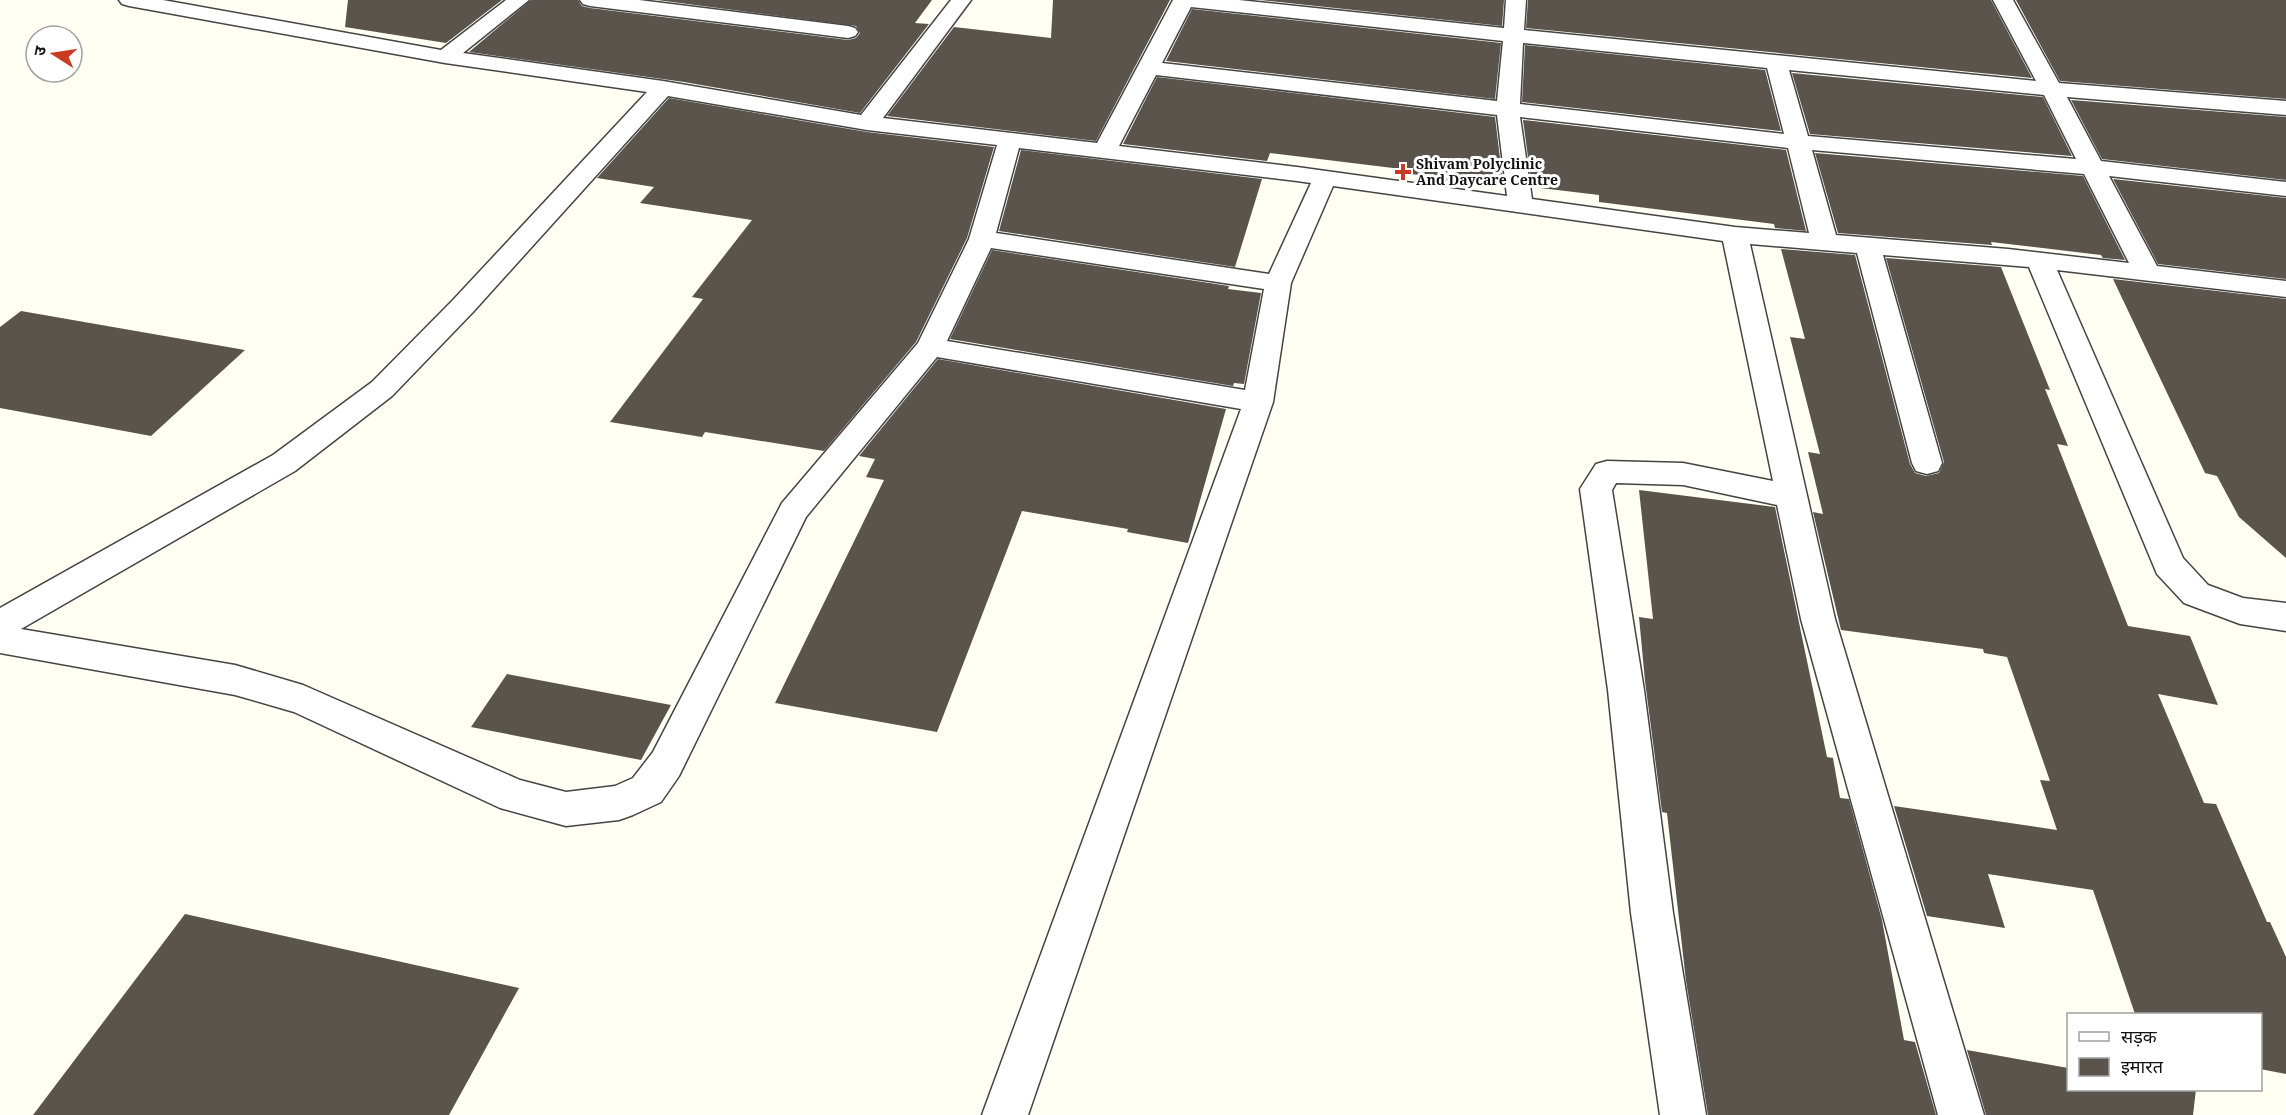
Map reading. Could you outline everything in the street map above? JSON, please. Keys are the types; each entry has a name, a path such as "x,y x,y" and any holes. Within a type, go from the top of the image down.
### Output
{"street":[{"path":"129,0 445,57 663,88 867,123 1324,178 1735,235 1824,240 1868,246 2039,260 2286,289"},
{"path":"445,57 519,0"},
{"path":"590,0 848,32"},
{"path":"867,123 961,0"},
{"path":"1105,151 1184,0 1513,38 1777,65 1906,74 2053,91 2286,108"},
{"path":"1516,0 1508,110 1521,206"},
{"path":"2003,0 2053,91 2146,273"},
{"path":"1777,65 1824,240"},
{"path":"1148,69 1796,142 2091,167 2286,189"},
{"path":"0,624 284,464 382,389 464,306 663,88"},
{"path":"0,639 235,680 303,700 514,796 566,809 619,803 647,790 666,764 793,511 930,347 982,239 1010,140"},
{"path":"1005,1115 1258,402 1278,283 1324,178"},
{"path":"1735,235 1818,619 1961,1115"},
{"path":"982,239 1278,283"},
{"path":"1868,246 1927,463"},
{"path":"2039,260 2169,565 2196,594 2240,611 2286,617"},
{"path":"930,347 1258,402"},
{"path":"1683,1115 1652,913 1626,690 1596,489 1607,472 1683,474 1791,496"}],"building":[{"path":"348,0 502,0 446,43 345,27"},
{"path":"531,0 578,0 582,6 590,8 848,40 856,38 860,33 856,26 657,0 932,0 915,23 929,24 860,113 684,82 469,52"},
{"path":"1053,0 1170,0 1096,141 887,116 954,27 1051,38"},
{"path":"1260,0 1504,0 1502,26"},
{"path":"1528,0 1991,0 2032,78 1526,28"},
{"path":"2016,0 2286,0 2286,99 2060,81"},
{"path":"1192,9 1501,43 1495,99 1166,61"},
{"path":"1525,45 1765,70 1781,131 1522,102"},
{"path":"1792,73 2043,97 2072,156 1810,134"},
{"path":"1157,77 1495,117 1503,183 1491,182 1491,186 1437,180 1437,177 1393,172 1393,168 1270,153 1267,161 1123,144"},
{"path":"669,98 867,132 994,147 967,238 916,342 824,451 705,432 702,437 610,422 703,299 692,297 752,220 640,203 654,187 597,178"},
{"path":"2071,100 2286,117 2286,180 2102,159"},
{"path":"1523,120 1786,150 1806,231 1775,228 1774,224 1599,202 1599,195 1532,187"},
{"path":"1021,150 1262,179 1235,267 999,231"},
{"path":"1815,153 2083,176 2125,260 1991,242 1992,245 1838,233"},
{"path":"2113,179 2286,198 2286,279 2158,264"},
{"path":"1781,249 1855,255 1910,464 1915,473 1926,476 1939,473 1944,462 1886,258 2001,267 2050,390 2045,389 2068,446 2057,444 2128,626 2190,636 2218,705 2158,694 2204,803 2216,804 2267,922 2270,922 2286,957 2286,1074 2262,1069 2262,1013 2135,1013 2093,890 1988,874 2005,928 1927,916 1894,806 2057,830 2040,780 2050,781 2007,657 1984,653 1983,649 1841,630 1813,512 1823,514 1808,452 1820,454 1790,337 1805,339"},
{"path":"992,250 1229,286 1228,289 1261,293 1244,384 1234,383 1233,386 950,339"},
{"path":"2113,279 2286,299 2286,558 2239,517 2217,476 2205,473"},
{"path":"21,311 245,350 151,436 0,408 0,327"},
{"path":"938,359 1226,409 1188,543 1127,532 1128,529 1022,511 937,732 775,703 884,480 866,477 875,459 859,456"},
{"path":"1639,490 1775,507 1827,757 1833,758 1840,798 1849,799 1882,920 1904,1040 1915,1042 1936,1115 1708,1115 1686,981 1667,813 1662,812 1645,681 1639,617 1653,619"},
{"path":"507,674 671,705 641,760 471,727"},
{"path":"185,914 519,988 449,1115 33,1115"},
{"path":"1967,1050 2067,1068 2067,1091 2196,1091 2193,1115 1986,1115"}],"place":[{"name":"Shivam Polyclinic And Daycare Centre","path":"1403,172"}]}
